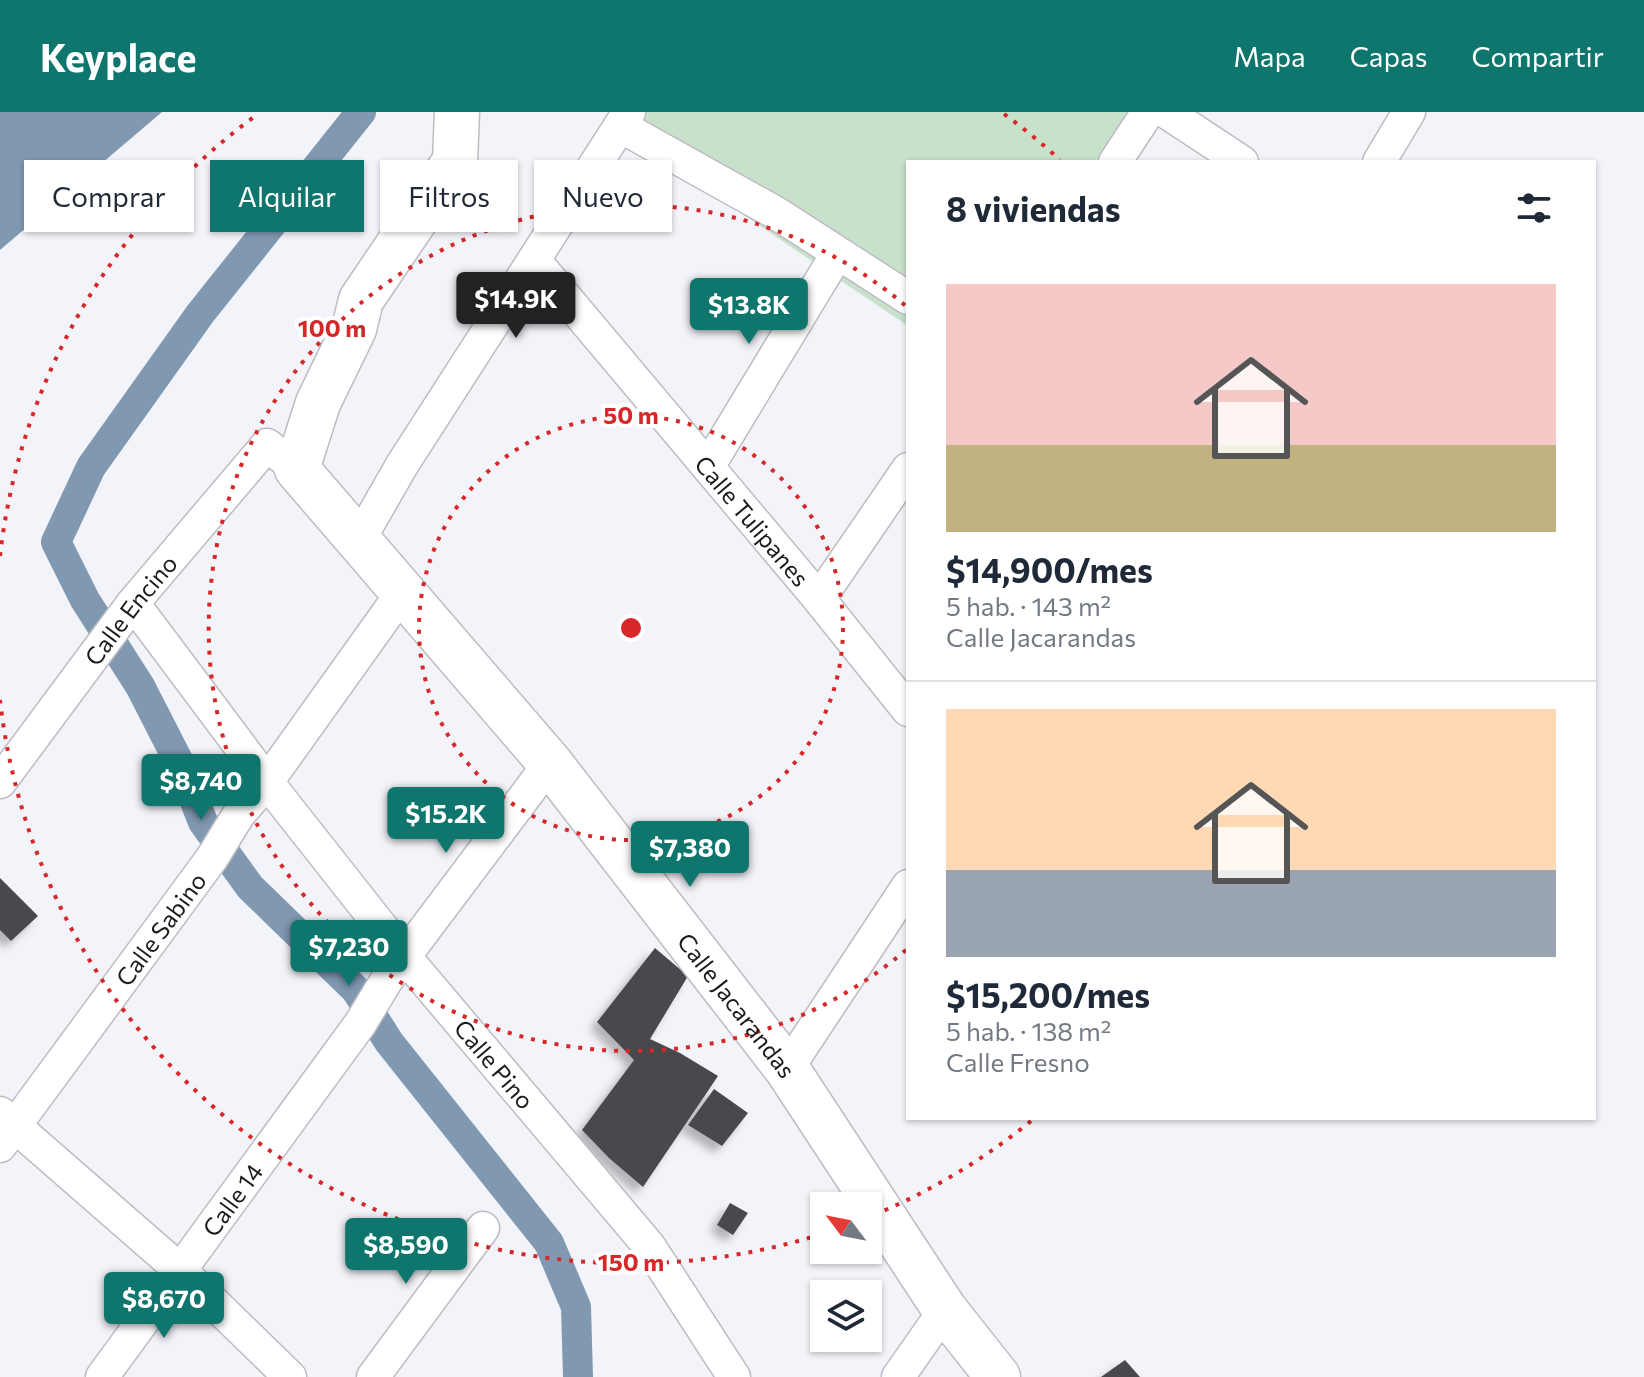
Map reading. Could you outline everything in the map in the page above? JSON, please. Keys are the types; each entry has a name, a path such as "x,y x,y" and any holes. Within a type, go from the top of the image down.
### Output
{"street":[{"name":"Calle Encino","path":"0,782 129,608 282,457 318,403 354,329 361,300 455,161 457,112"},
{"path":"1116,160 1148,112"},
{"path":"1166,112 1239,160"},
{"path":"1380,160 1409,112"},
{"path":"359,540 402,465 625,119 906,297"},
{"path":"708,467 837,254"},
{"name":"Calle Tulipanes","path":"534,260 819,599 906,708"},
{"name":"Calle Jacarandas","path":"282,457 359,540 550,763 787,1069 945,1310 998,1377"},
{"path":"819,599 906,472"},
{"name":"Calle Sabino","path":"5,1128 212,858 239,814 267,782 402,593"},
{"name":"Calle Pino","path":"129,608 267,782 396,969 649,1246 734,1377"},
{"name":"Calle 14","path":"102,1377 360,1024 396,969 550,763"},
{"path":"787,1069 906,889"},
{"path":"5,1128 180,1270 290,1377"},
{"path":"373,1377 483,1228"},
{"path":"898,1377 945,1310"}],"green space":[{"path":"630,112 1135,112 1104,160 906,160 906,325 672,166 672,160 662,160 618,130"}],"water":[{"path":"0,112 162,112 106,160 24,160 24,230 0,250"}],"building":[{"path":"0,878 38,916 11,941 0,930"},
{"path":"655,948 688,976 650,1039 718,1076 643,1187 582,1130 634,1060 597,1022"},
{"path":"714,1089 748,1113 722,1146 688,1125"},
{"path":"730,1203 748,1213 733,1235 717,1225"},
{"path":"1125,1360 1140,1377 1101,1377"}],"waterway":[{"path":"361,112 200,314 91,467 56,542 85,600 140,686 181,766 203,822 250,887 356,990 389,1042 549,1243 576,1307 578,1377"}]}
